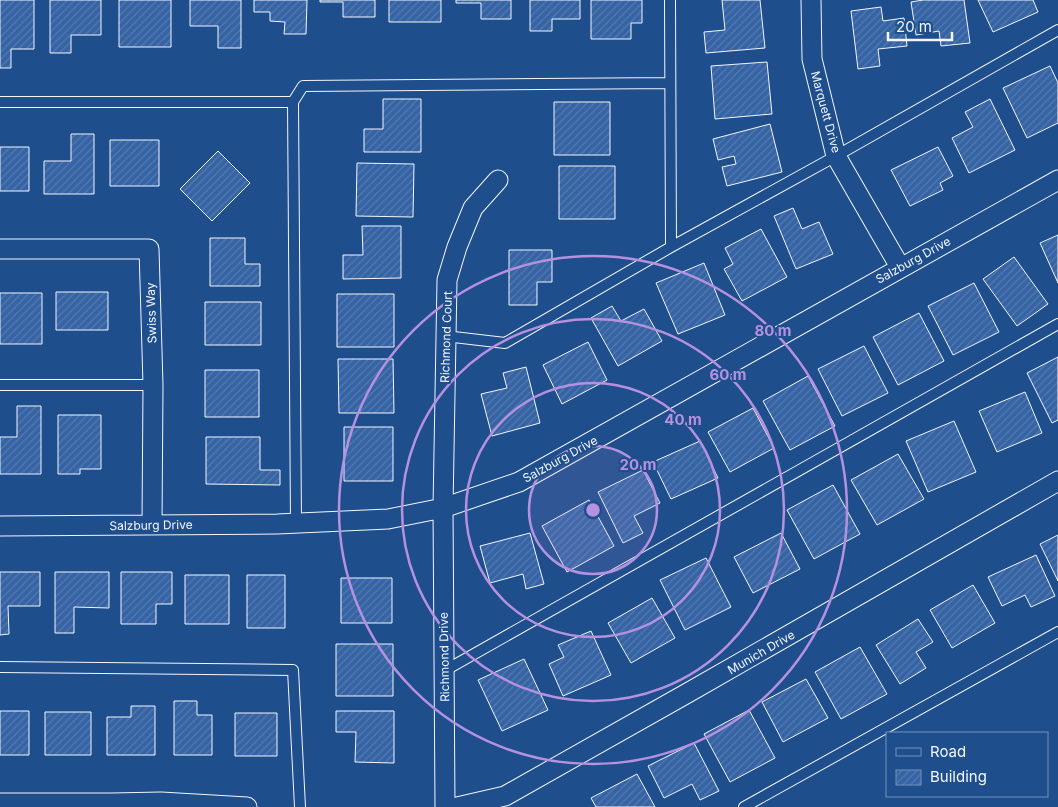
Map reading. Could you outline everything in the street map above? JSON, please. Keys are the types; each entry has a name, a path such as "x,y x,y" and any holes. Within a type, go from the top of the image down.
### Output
{"street":[{"name":"Marquett Drive","path":"810,0 812,59 836,156 900,267"},
{"name":"Richmond Court","path":"443,508 447,280 457,247 473,208 498,180"},
{"name":"Salzburg Drive","path":"0,526 296,523 388,519 443,508 519,482 1058,180"},
{"name":"Swiss Way","path":"0,249 148,250 153,385 152,525"},
{"name":"Munich Drive","path":"457,807 505,796 1058,481"},
{"name":"Richmond Drive","path":"443,508 445,807"},
{"path":"4,804 161,802 247,807"}],"lane":[{"path":"670,0 671,247"},
{"path":"445,336 505,343 671,247 1058,30"},
{"path":"296,523 293,102 303,86 670,83"},
{"path":"0,102 293,102"},
{"path":"444,671 1058,324"},
{"path":"0,384 153,385"},
{"path":"744,807 1058,632"},
{"path":"0,667 293,670 300,807"}],"building":[{"path":"0,0 34,0 34,49 11,49 11,68 0,68"},
{"path":"50,0 101,0 101,35 71,35 71,53 50,53"},
{"path":"119,0 171,0 171,47 119,47"},
{"path":"190,0 241,0 241,48 218,48 218,26 190,26"},
{"path":"254,0 307,0 306,34 284,34 285,22 270,21 270,12 254,12"},
{"path":"320,0 375,0 375,17 343,17 343,2 320,2"},
{"path":"389,0 441,0 441,22 389,22"},
{"path":"456,0 511,0 511,19 481,19 481,3 456,3"},
{"path":"530,0 580,0 580,19 552,19 552,31 530,31"},
{"path":"591,0 642,0 642,23 631,23 631,39 591,39"},
{"path":"722,0 760,0 765,48 706,53 704,32 725,30"},
{"path":"923,0 964,0 970,43 941,46 939,31 916,35 911,2"},
{"path":"978,0 1033,0 1038,12 993,32"},
{"path":"881,7 883,21 904,18 907,46 878,49 880,66 858,69 851,11"},
{"path":"767,62 772,114 715,119 711,66"},
{"path":"1050,66 1058,83 1058,123 1027,138 1003,88"},
{"path":"383,99 421,99 421,152 364,152 364,129 383,129"},
{"path":"990,99 1015,150 969,173 952,138 973,127 965,112"},
{"path":"554,102 610,102 610,155 554,155"},
{"path":"770,124 782,172 727,186 722,167 736,164 734,156 718,160 713,139"},
{"path":"71,134 94,134 94,194 44,194 44,161 71,161"},
{"path":"110,140 159,140 159,186 110,186"},
{"path":"0,147 29,147 29,191 0,191"},
{"path":"938,147 953,176 940,183 943,190 910,206 891,170"},
{"path":"218,151 250,183 212,221 180,189"},
{"path":"357,163 414,164 413,217 356,216"},
{"path":"559,166 615,166 615,219 559,219"},
{"path":"793,208 802,229 819,222 833,254 796,269 774,216"},
{"path":"362,226 401,226 401,278 343,279 343,255 363,255"},
{"path":"761,229 787,277 742,301 724,269 733,264 725,248"},
{"path":"1058,235 1058,283 1040,243"},
{"path":"210,238 245,238 245,264 260,264 260,286 210,286"},
{"path":"509,250 552,250 552,282 537,282 537,305 509,305"},
{"path":"1014,257 1048,304 1017,326 983,279"},
{"path":"704,263 725,315 678,334 656,283"},
{"path":"974,283 999,332 953,355 928,306"},
{"path":"56,292 108,292 108,330 56,330"},
{"path":"0,293 42,293 42,344 0,344"},
{"path":"337,294 394,294 394,347 337,347"},
{"path":"205,302 261,302 261,345 205,345"},
{"path":"612,306 621,321 644,309 662,341 618,366 591,318"},
{"path":"919,313 944,361 898,385 873,337"},
{"path":"588,342 607,380 562,404 543,365"},
{"path":"864,346 888,393 842,416 818,369"},
{"path":"1058,357 1058,420 1052,423 1027,373"},
{"path":"338,359 393,359 394,413 339,413"},
{"path":"526,367 540,423 492,436 481,394 507,388 503,373"},
{"path":"205,370 259,370 259,417 205,417"},
{"path":"808,376 835,426 790,450 763,401"},
{"path":"1025,392 1042,433 997,452 979,411"},
{"path":"17,406 41,406 41,474 0,474 0,437 17,437"},
{"path":"753,408 774,448 730,472 708,432"},
{"path":"58,415 101,415 101,469 80,469 80,474 58,474"},
{"path":"954,421 976,472 928,492 906,441"},
{"path":"344,427 393,427 393,481 344,481"},
{"path":"206,437 260,437 260,470 280,470 280,485 206,484"},
{"path":"700,441 718,478 671,499 653,462"},
{"path":"898,454 924,499 877,525 851,480"},
{"path":"643,470 660,503 634,516 643,533 623,543 598,492"},
{"path":"833,485 860,534 814,559 787,510"},
{"path":"589,500 614,546 567,572 542,526"},
{"path":"530,533 544,584 526,589 523,574 490,583 480,546"},
{"path":"781,533 800,569 753,593 734,557"},
{"path":"1058,535 1058,581 1040,544"},
{"path":"1036,555 1055,596 1031,607 1025,595 1002,606 988,577"},
{"path":"706,558 731,607 685,630 660,580"},
{"path":"0,572 40,572 40,606 8,606 9,634 0,635"},
{"path":"55,572 109,572 109,608 74,607 74,633 55,633"},
{"path":"121,572 172,572 172,604 156,604 156,624 121,624"},
{"path":"185,575 229,575 229,624 185,624"},
{"path":"247,575 285,575 285,628 247,628"},
{"path":"341,578 392,578 392,623 341,623"},
{"path":"973,585 995,623 952,648 930,610"},
{"path":"652,598 675,638 631,663 608,623"},
{"path":"918,619 933,642 916,652 926,668 900,684 876,645"},
{"path":"591,631 611,675 563,696 549,664 564,657 558,645"},
{"path":"336,644 393,644 393,696 336,696"},
{"path":"860,647 887,694 841,719 815,672"},
{"path":"524,659 548,710 502,731 478,680"},
{"path":"806,679 828,718 783,742 762,702"},
{"path":"174,701 197,701 197,715 212,715 212,755 174,755"},
{"path":"131,706 155,706 155,755 107,755 107,717 131,717"},
{"path":"749,710 775,758 730,782 704,734"},
{"path":"0,711 29,711 29,755 0,755"},
{"path":"336,711 394,711 394,763 355,762 356,732 336,732"},
{"path":"45,712 91,712 91,755 45,755"},
{"path":"235,713 277,713 277,756 235,756"},
{"path":"694,743 719,791 700,800 692,784 664,798 648,766"},
{"path":"637,774 655,807 596,807 591,798"}]}
